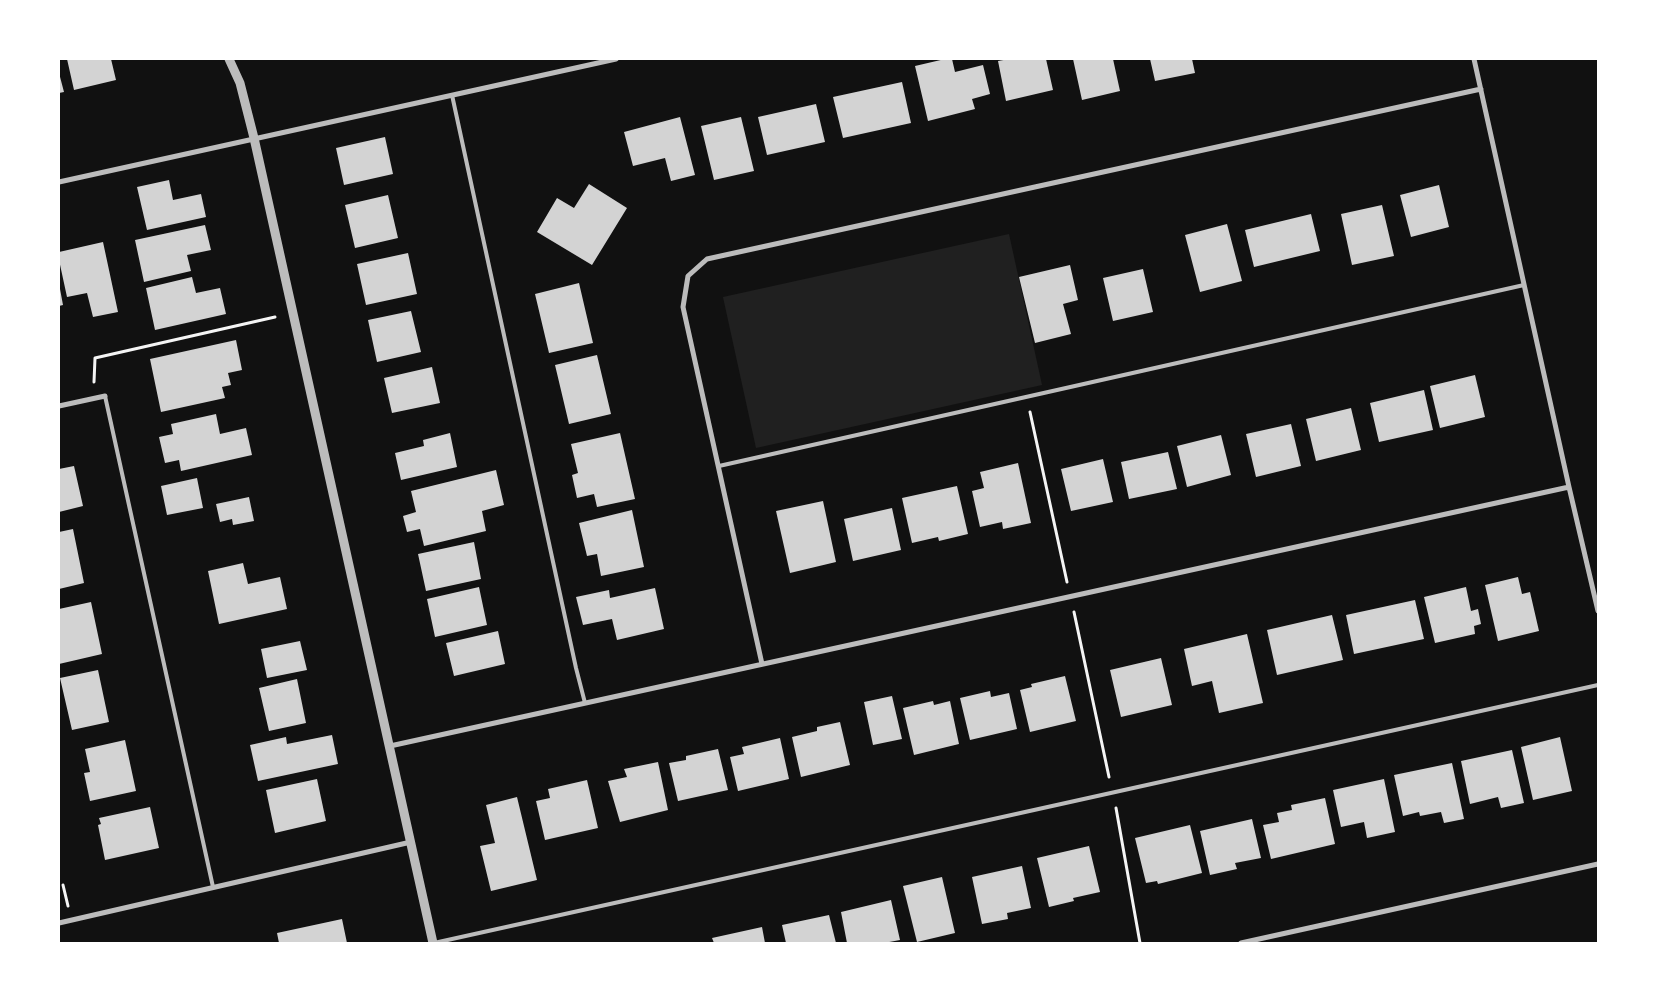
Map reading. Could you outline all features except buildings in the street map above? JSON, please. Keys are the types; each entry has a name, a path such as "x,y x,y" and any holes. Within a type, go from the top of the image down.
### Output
{"street":[{"path":"229,59 240,83 254,138 433,943"},
{"path":"59,182 616,59"},
{"path":"1474,59 1598,611"},
{"path":"762,664 683,307 688,276 707,259 1481,89"},
{"path":"59,406 105,396"},
{"path":"390,746 1569,487"},
{"path":"59,923 411,842"},
{"path":"1241,943 1598,864"}],"lane":[{"path":"452,95 576,668 585,702"},
{"path":"719,466 1524,285"},
{"path":"105,396 212,887"},
{"path":"433,943 1598,685"}],"path":[{"path":"94,399 95,358 293,314"},
{"path":"1026,397 1113,792 1140,943"}],"shaded area":[{"path":"1009,234 1042,385 756,448 723,297"}]}
